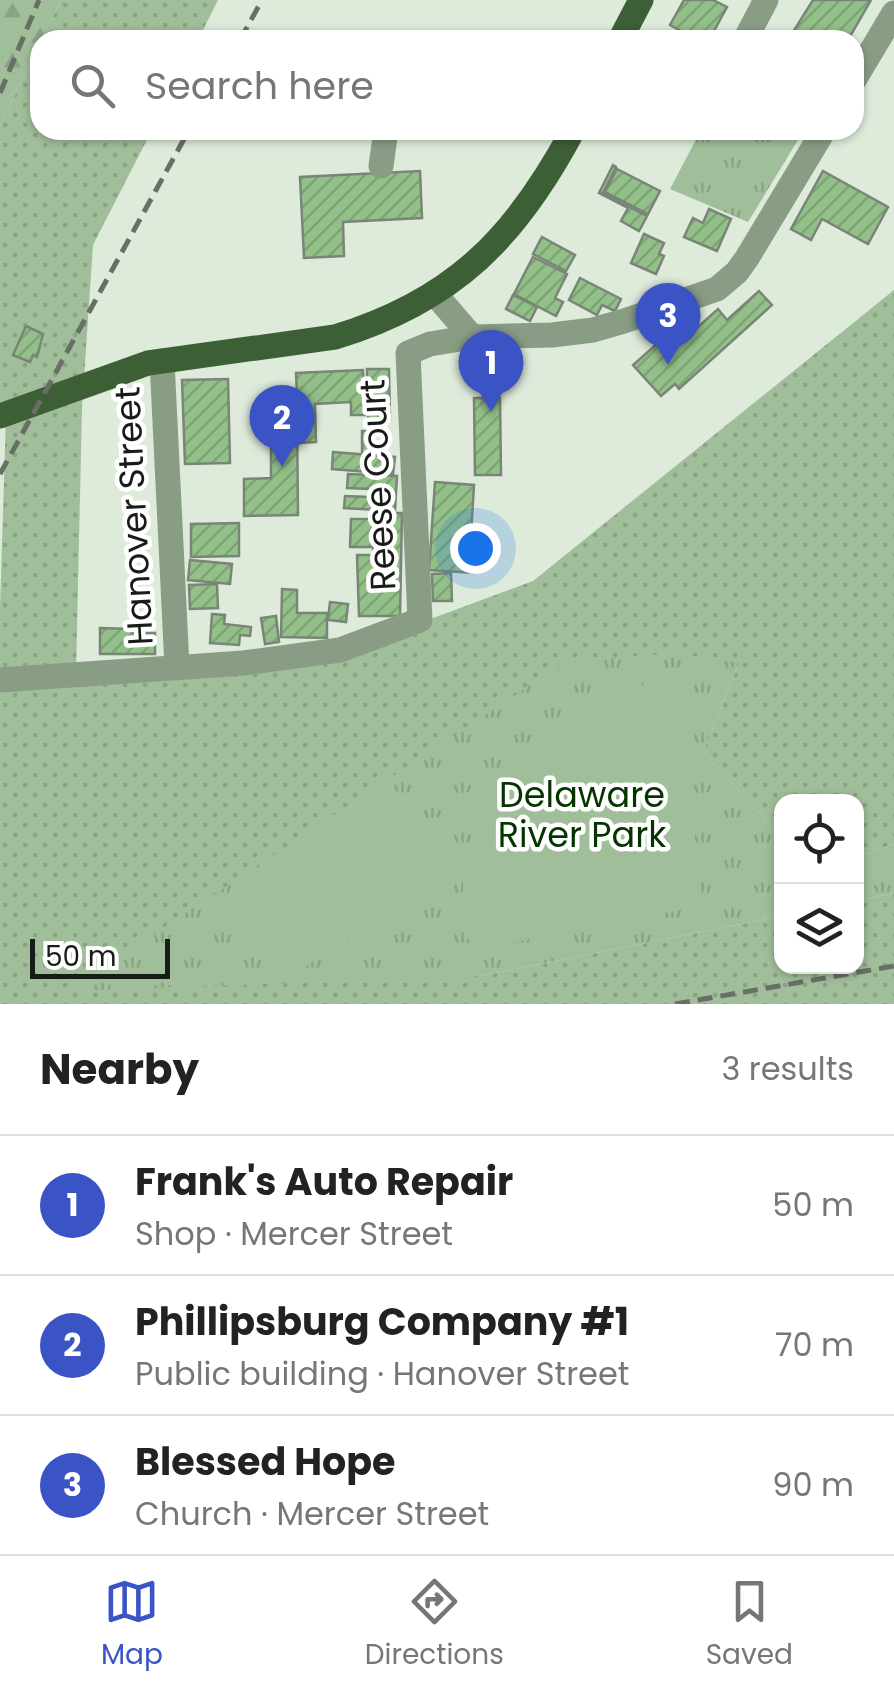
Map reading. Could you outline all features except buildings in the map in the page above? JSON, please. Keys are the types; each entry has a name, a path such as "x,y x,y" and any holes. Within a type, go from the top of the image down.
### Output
{"main road":[{"path":"625,30 641,0"},
{"path":"0,416 108,376 162,361 335,337 365,328 435,294 509,232 567,140"}],"street":[{"path":"750,30 766,0"},
{"path":"864,63 894,13"},
{"path":"381,166 385,140"},
{"name":"Reese Court","path":"177,667 243,664 340,650 420,620 406,360 413,348 472,337 592,330 724,284 747,258 818,140"},
{"path":"435,294 472,337"},
{"name":"Hanover Street","path":"162,361 177,667"},
{"path":"0,680 177,667"}],"green space":[{"path":"0,0 61,0 46,30 30,30 30,64 0,125"},
{"path":"61,0 218,0 203,30 46,30"},
{"path":"30,64 30,140 147,140 93,245 82,408 76,674 352,648 533,581 894,290 894,844 864,853 864,794 774,794 774,829 703,752 739,663 480,976 774,917 774,974 864,974 864,899 894,893 894,1004 0,1004 0,609 6,415 0,417 0,125"},
{"path":"696,140 798,140 748,222 670,189"},
{"name":"Delaware River Park","path":"676,653 739,663 703,752 774,829 774,917 480,976 68,991 565,662"},
{"path":"682,684 701,906 470,951 463,898 467,857 476,825 508,766 530,741 583,702 622,687"},
{"path":"393,786 455,881 283,979 230,890"},
{"path":"894,844 894,893 864,899 864,853"}],"railway":[{"path":"0,93 39,0"},
{"path":"246,30 262,0"},
{"path":"0,474 184,140"},
{"path":"675,1004 894,966"}],"place":[{"name":"Blessed Hope","path":"668,365"},
{"name":"Frank's Auto Repair","path":"491,412"},
{"name":"Phillipsburg Company #1","path":"282,467"}]}
